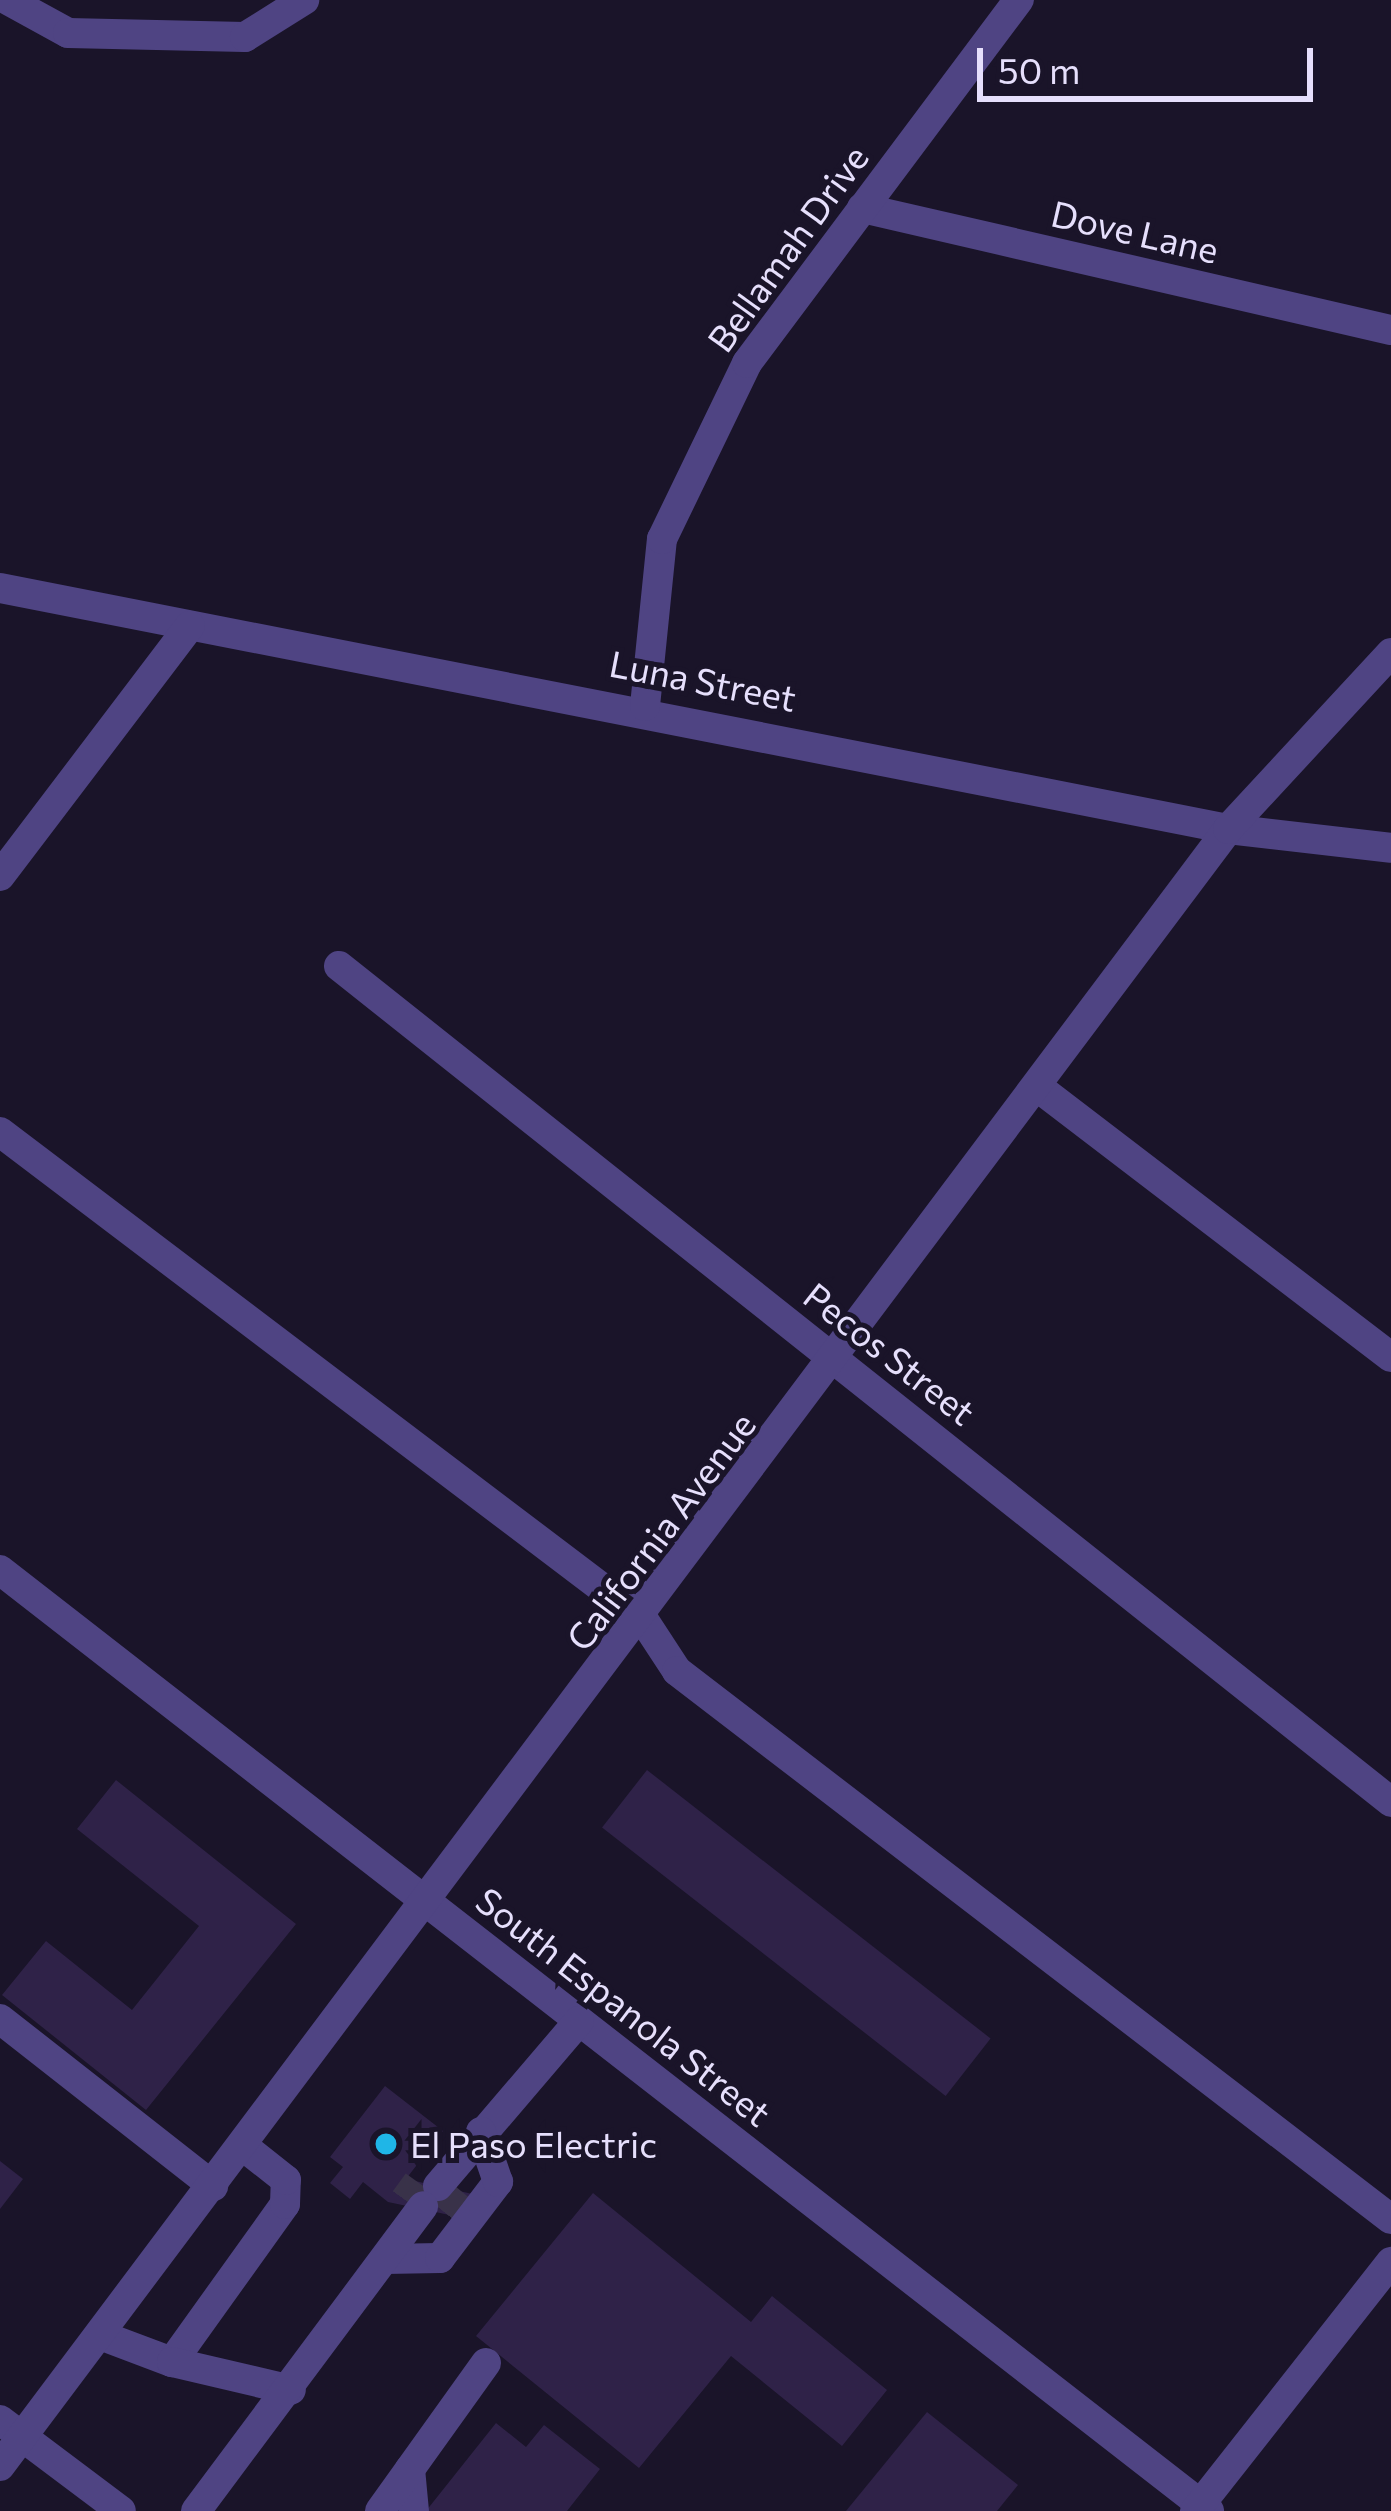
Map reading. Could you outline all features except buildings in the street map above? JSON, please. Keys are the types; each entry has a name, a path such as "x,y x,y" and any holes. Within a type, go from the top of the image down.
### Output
{"street":[{"path":"8,0 68,34 245,37 304,0"},
{"name":"Bellamah Drive","path":"645,706 662,538 747,363 1019,0"},
{"name":"Dove Lane","path":"862,208 1391,330"},
{"name":"Luna Street","path":"0,587 190,626 645,706 1228,829 1391,848"},
{"path":"0,876 190,626"},
{"name":"California Avenue","path":"0,2466 11,2428 100,2335 244,2146 838,1362 1228,829 1391,653"},
{"name":"Pecos Street","path":"339,966 1391,1802"},
{"path":"1039,1088 1391,1357"},
{"path":"0,1132 643,1618 677,1670 1391,2218"},
{"name":"South Espanola Street","path":"0,1570 1202,2509"},
{"path":"0,2019 213,2186"},
{"path":"196,2511 431,2196 579,2020"},
{"path":"431,2196 481,2132"},
{"path":"385,2260 440,2258 498,2182 481,2132"},
{"path":"172,2362 285,2204 286,2180 244,2146"},
{"path":"1202,2509 1391,2262"},
{"path":"100,2335 172,2362 290,2390"},
{"path":"380,2511 486,2363"},
{"path":"11,2428 121,2511"},
{"path":"410,2469 414,2511"}],"tunnel":[{"path":"405,2200 418,2182"},
{"path":"444,2212 461,2191"}],"place":[{"name":"El Paso Electric","path":"386,2144"}]}
